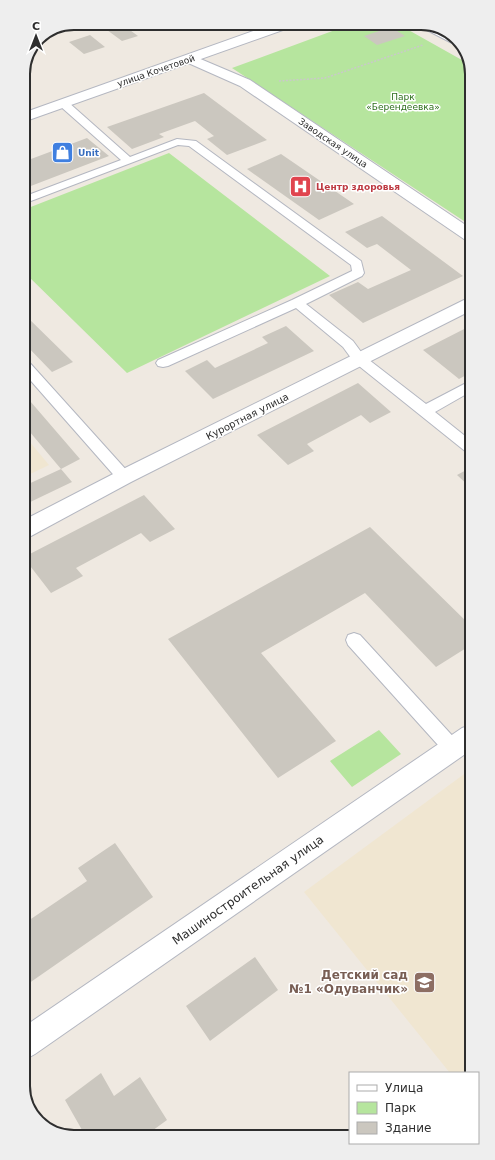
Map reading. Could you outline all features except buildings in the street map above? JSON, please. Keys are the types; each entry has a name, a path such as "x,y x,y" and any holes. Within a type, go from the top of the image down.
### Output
{"street":[{"name":"улица Кочетовой","path":"30,116 191,59 260,30"},
{"name":"Заводская улица","path":"191,59 245,83 465,233"},
{"name":"Курортная улица","path":"30,527 124,477 465,306"},
{"name":"Машиностроительная улица","path":"30,1041 462,743"}],"lane":[{"path":"64,104 129,161"},
{"path":"30,198 177,142 192,143 356,264 358,273 297,303 163,363"},
{"path":"297,303 348,344 359,359 465,442"},
{"path":"30,372 124,477"},
{"path":"425,411 465,389"},
{"path":"354,640 462,743"}],"path":[{"path":"245,83 325,78 448,39"}],"shaded area":[{"path":"30,442 49,465 30,474"},
{"name":"Детский сад №1 «Одуванчик»","path":"465,773 465,1072 449,1072 304,892"}],"green space":[{"name":"Парк «Берендеевка»","path":"335,30 408,30 463,61 465,74 465,222 232,68"},
{"path":"169,153 330,276 127,373 30,278 30,207"},
{"path":"379,730 401,754 352,787 330,761"}],"place":[{"name":"Unit","path":"63,153"},
{"name":"Центр здоровья","path":"300,187"},
{"name":"Детский сад №1 «Одуванчик»","path":"424,982"}]}
